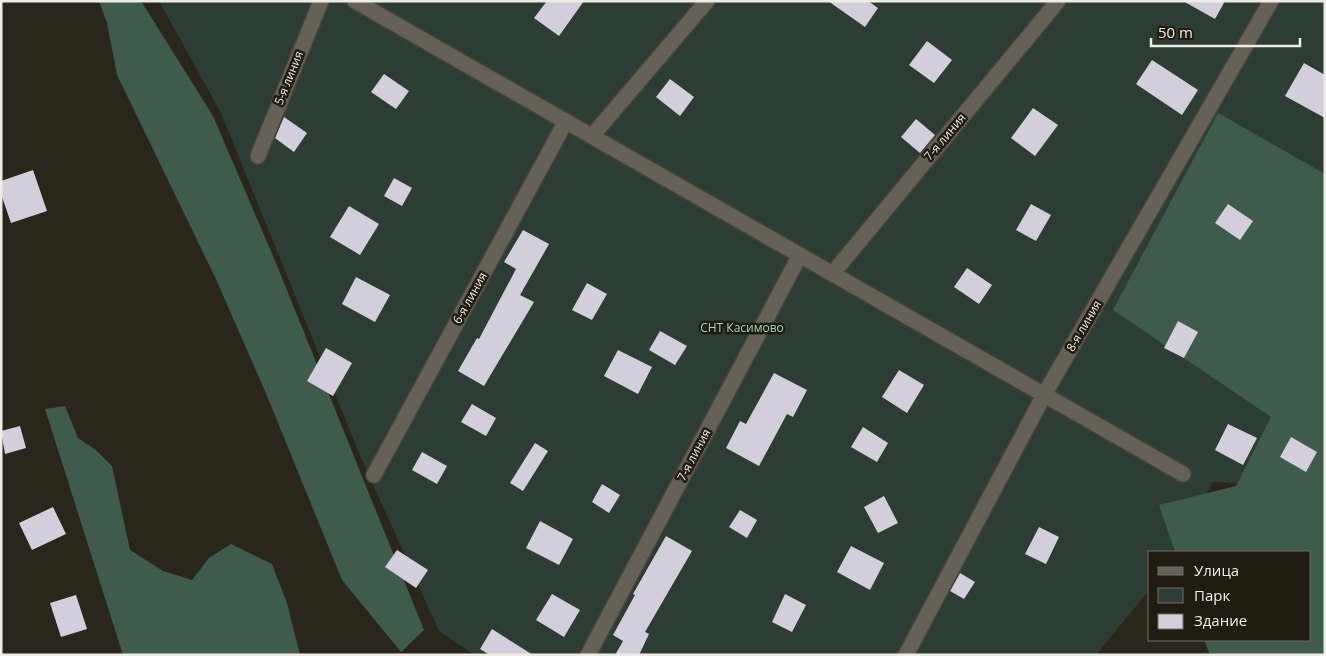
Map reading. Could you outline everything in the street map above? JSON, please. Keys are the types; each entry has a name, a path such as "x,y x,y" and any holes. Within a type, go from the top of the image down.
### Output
{"street":[{"name":"5-я линия","path":"258,156 320,1"},
{"path":"355,1 1183,474"},
{"path":"592,136 707,1"},
{"name":"7-я линия","path":"833,273 1058,1"},
{"name":"8-я линия","path":"906,655 1044,394 1271,1"},
{"name":"6-я линия","path":"374,475 566,122"},
{"name":"7-я линия","path":"588,655 800,255"}],"green space":[{"path":"99,1 141,1 213,116 276,263 424,630 401,652 342,580 265,391 215,277 117,75 107,23"},
{"name":"СНТ Касимово","path":"159,1 1325,1 1325,418 1268,484 1213,482 1172,551 1148,551 1148,591 1096,655 475,655 439,631 361,458 221,113"},
{"path":"1218,113 1325,174 1325,655 1210,655 1204,641 1311,641 1311,551 1175,551 1159,505 1236,486 1271,417 1113,310"},
{"path":"65,406 78,438 97,451 112,466 130,550 163,571 192,580 209,558 231,544 272,564 287,603 300,655 123,655 45,409"}],"building":[{"path":"547,1 584,1 559,36 534,18"},
{"path":"828,1 868,1 878,8 865,27"},
{"path":"1183,1 1225,1 1215,19"},
{"path":"927,41 952,60 934,83 909,65"},
{"path":"1152,60 1198,90 1182,115 1136,84"},
{"path":"1304,63 1325,75 1325,118 1285,96"},
{"path":"384,74 409,91 396,109 371,92"},
{"path":"670,79 694,97 680,116 656,97"},
{"path":"1033,108 1058,125 1035,156 1011,138"},
{"path":"284,117 307,133 294,152 275,138"},
{"path":"916,119 935,135 920,153 901,137"},
{"path":"33,170 47,211 11,223 1,194 1,181"},
{"path":"394,178 412,188 402,206 384,196"},
{"path":"1031,204 1051,215 1036,241 1016,230"},
{"path":"1228,204 1253,221 1240,240 1215,223"},
{"path":"349,206 379,224 360,255 330,237"},
{"path":"523,230 549,244 520,295 534,302 484,386 458,371 477,338 479,339 516,269 504,262"},
{"path":"967,268 992,285 979,304 954,287"},
{"path":"356,277 390,295 375,322 342,304"},
{"path":"587,283 607,294 592,320 572,310"},
{"path":"1178,321 1198,332 1184,358 1164,348"},
{"path":"660,331 687,346 675,365 649,350"},
{"path":"326,348 352,363 333,396 307,381"},
{"path":"618,350 652,367 638,394 604,376"},
{"path":"899,370 924,385 907,413 882,397"},
{"path":"774,373 807,390 793,417 787,414 759,466 726,448 740,421 746,424"},
{"path":"472,404 496,418 486,436 461,422"},
{"path":"1228,424 1257,438 1243,465 1215,450"},
{"path":"20,426 26,448 5,454 1,431"},
{"path":"863,427 888,443 877,462 851,447"},
{"path":"1291,437 1317,452 1306,472 1280,457"},
{"path":"535,443 548,451 523,491 510,483"},
{"path":"422,452 447,466 437,484 412,470"},
{"path":"602,484 620,495 609,513 592,502"},
{"path":"884,496 898,523 878,533 864,507"},
{"path":"53,507 66,534 32,550 19,523"},
{"path":"740,510 757,520 747,538 729,527"},
{"path":"540,521 573,539 559,565 526,548"},
{"path":"1039,527 1059,537 1046,564 1025,554"},
{"path":"666,536 692,551 645,632 649,634 639,655 615,655 623,641 613,635 635,595 633,594"},
{"path":"851,546 884,563 870,590 837,572"},
{"path":"397,550 428,570 416,588 385,567"},
{"path":"960,573 975,582 964,599 950,591"},
{"path":"552,594 580,610 564,637 536,620"},
{"path":"785,594 806,605 792,632 772,622"},
{"path":"76,595 87,629 61,637 50,603"},
{"path":"492,629 533,655 490,655 480,649"}]}
